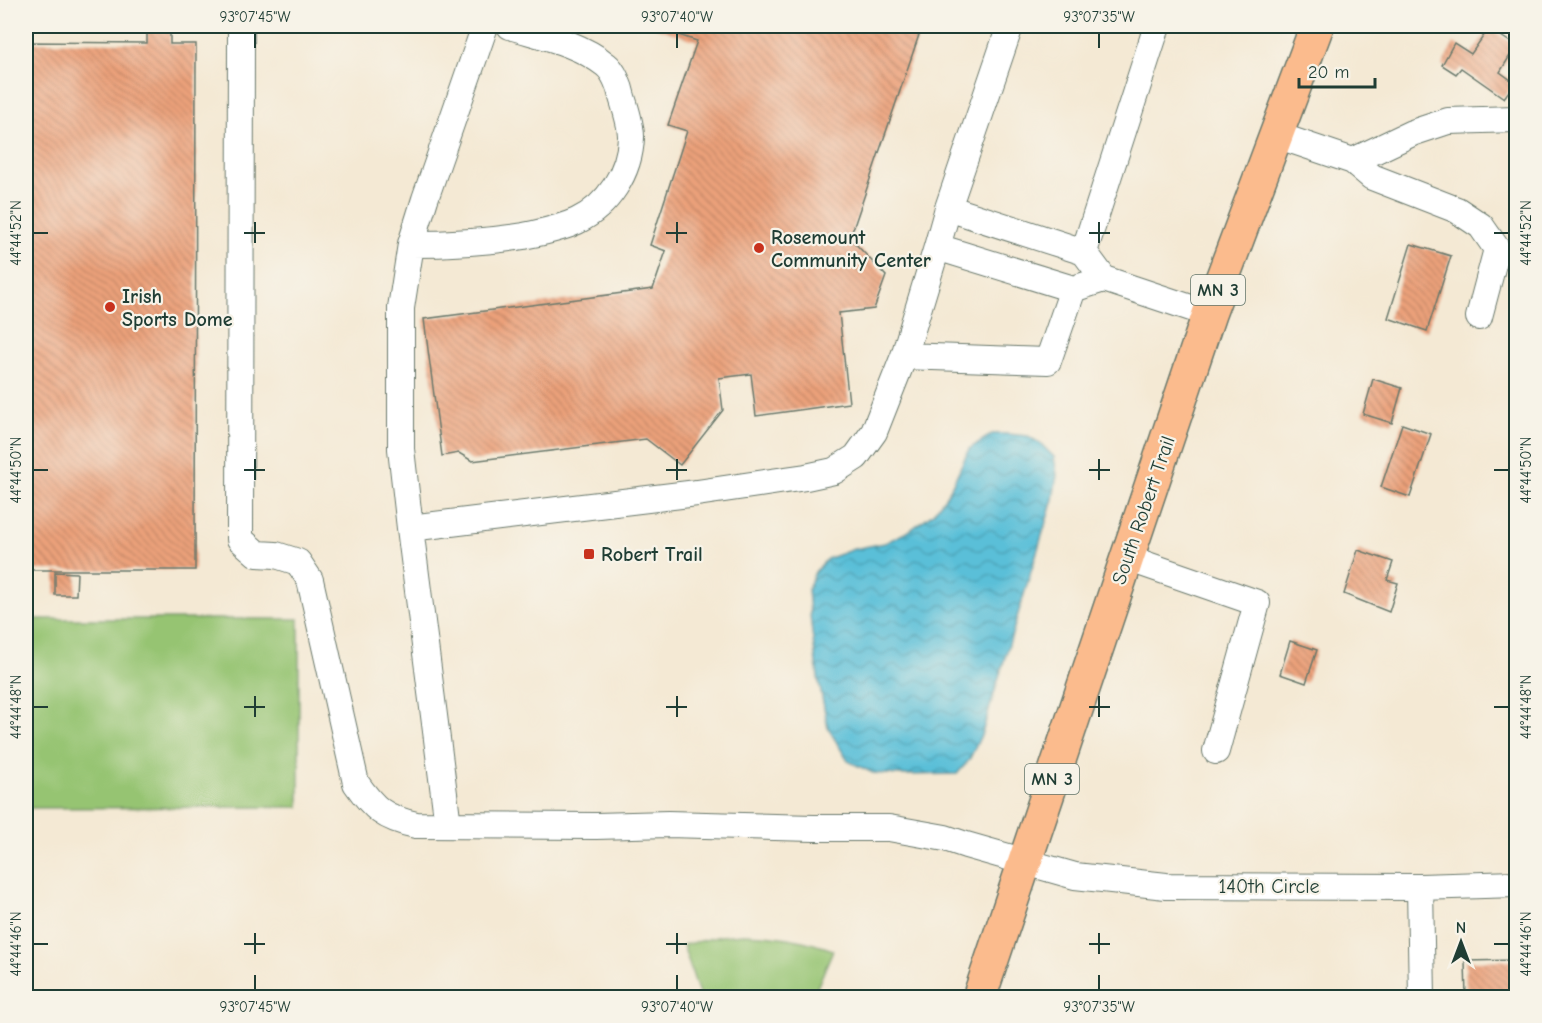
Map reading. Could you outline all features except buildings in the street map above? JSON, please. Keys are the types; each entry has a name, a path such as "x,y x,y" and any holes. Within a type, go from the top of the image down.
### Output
{"main road":[{"name":"South Robert Trail","path":"979,998 1209,314 1317,26"}],"street":[{"name":"140th Circle","path":"241,26 240,539 257,554 276,555 298,562 310,579 356,783 370,803 384,814 401,822 416,825 668,824 889,828 945,838 1075,876 1166,886 1420,887 1516,884"},
{"path":"448,825 401,449 401,308 411,244 424,199 485,26"},
{"path":"411,244 456,244 498,240 548,231 577,221 600,207 615,188 628,160 631,136 626,111 620,88 608,66 562,42 510,26"},
{"path":"410,528 697,493 806,477 834,471 856,458 874,432 904,356 948,208 1010,26"},
{"path":"1084,252 1157,26"},
{"path":"1353,161 1412,133 1448,121 1516,120"},
{"path":"1276,135 1353,161 1372,177 1457,210 1481,226 1497,249 1479,317"},
{"path":"948,208 1084,252 1104,279 1209,314"},
{"path":"937,247 1073,289 1104,279"},
{"path":"904,356 1048,361 1073,289"},
{"path":"1126,558 1257,603 1216,751"},
{"path":"1420,887 1422,998"}],"green space":[{"path":"26,619 299,619 299,807 26,808"},
{"path":"743,934 789,938 833,950 813,997 700,997 683,945 721,936"}],"water":[{"path":"992,434 1028,436 1041,444 1054,457 1057,475 1053,499 982,733 969,760 957,774 873,773 848,761 828,728 818,677 808,589 815,572 827,559 854,549 885,543 909,531 933,513 949,492 969,449"}],"place":[{"name":"Rosemount Community Center","path":"759,248"},
{"name":"Irish Sports Dome","path":"110,307"},
{"name":"Robert Trail","path":"589,554"}]}
